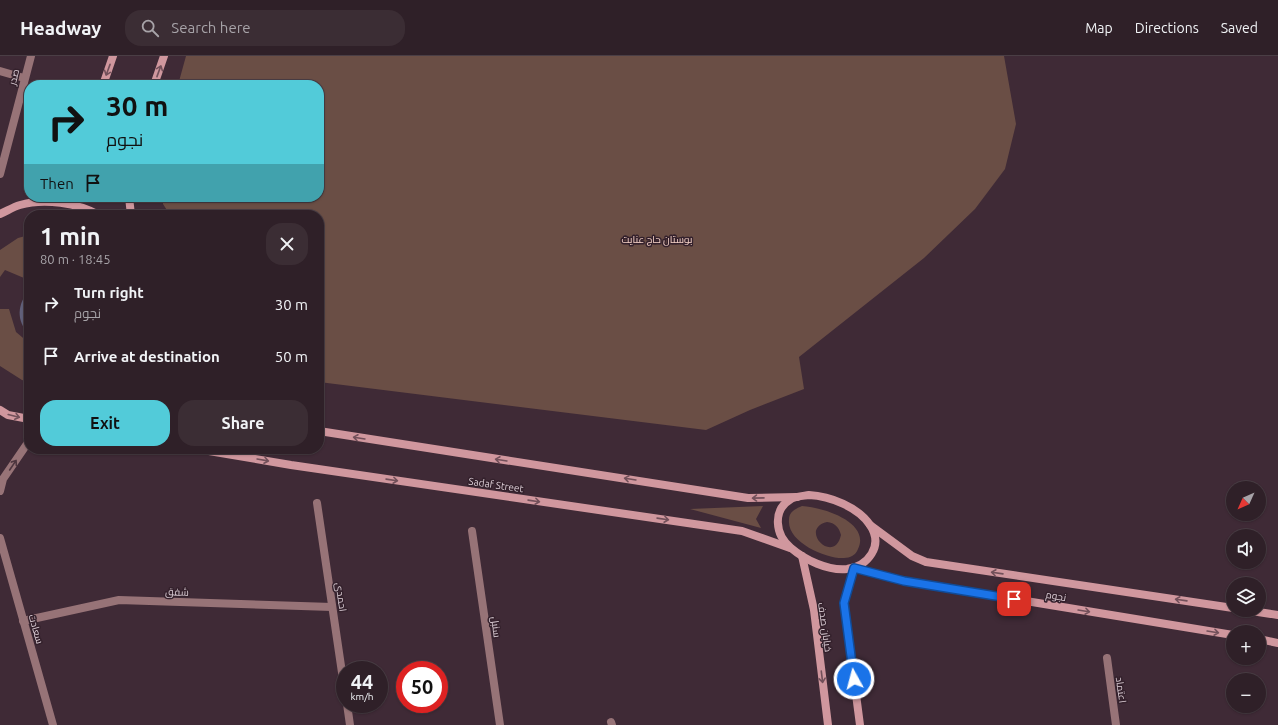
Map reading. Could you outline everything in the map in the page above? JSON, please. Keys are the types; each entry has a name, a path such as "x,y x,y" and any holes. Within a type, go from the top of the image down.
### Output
{"main road":[{"path":"105,80 113,56"},
{"path":"156,80 164,56"},
{"path":"0,214 26,202"},
{"path":"21,205 55,202 91,210"},
{"path":"0,410 8,414 24,418"},
{"path":"324,433 748,498 798,497"},
{"name":"Sadaf Street","path":"227,454 299,466 742,531 790,548"},
{"path":"809,495 828,498 849,508 870,525 874,532 873,553 863,564 854,568 842,569 830,567 802,556 790,548 780,534 778,517 780,510 791,499 809,495"},
{"name":"نجوم","path":"870,525 912,556 926,562 1226,607"},
{"name":"خیابان صدف","path":"802,556 814,610 828,725"},
{"path":"854,568 844,603 860,725"},
{"name":"نجوم","path":"854,568 904,581 1226,634"},
{"path":"1266,613 1278,615"},
{"path":"1266,640 1278,642"}],"street":[{"name":"صدر","path":"0,174 31,56"},
{"path":"0,70 24,78"},
{"path":"0,491 3,479 24,448"},
{"name":"احمدی","path":"317,503 340,661"},
{"name":"سنبل","path":"472,531 500,725"},
{"name":"سعادت","path":"0,538 53,725"},
{"name":"شفق","path":"23,621 119,600 332,607"},
{"name":"اعتماد","path":"1107,658 1116,725"},
{"path":"348,713 350,725"}],"green space":[{"name":"بوستان حاج عنایت","path":"186,56 1004,56 1016,124 1005,169 975,209 924,258 799,357 804,389 750,410 706,430 324,383 324,210 167,210 163,202 324,202 324,80 179,80"},
{"path":"24,236 24,278 5,270 0,277 0,250 18,238"},
{"path":"0,309 9,309 16,332 24,339 24,381 0,366"},
{"path":"763,506 756,519 761,528 690,509"},
{"path":"802,506 821,509 832,513 851,524 858,531 860,539 856,553 852,556 844,558 836,558 809,548 801,542 790,528 789,517 791,513","holes":["827,522 836,526 841,535 837,544 832,547 820,543 817,537 816,531 819,526"]}],"water":[{"path":"24,298 24,327 20,318 20,307"}],"route":[{"path":"854,679 844,603 854,568 904,581 1014,599"}]}
